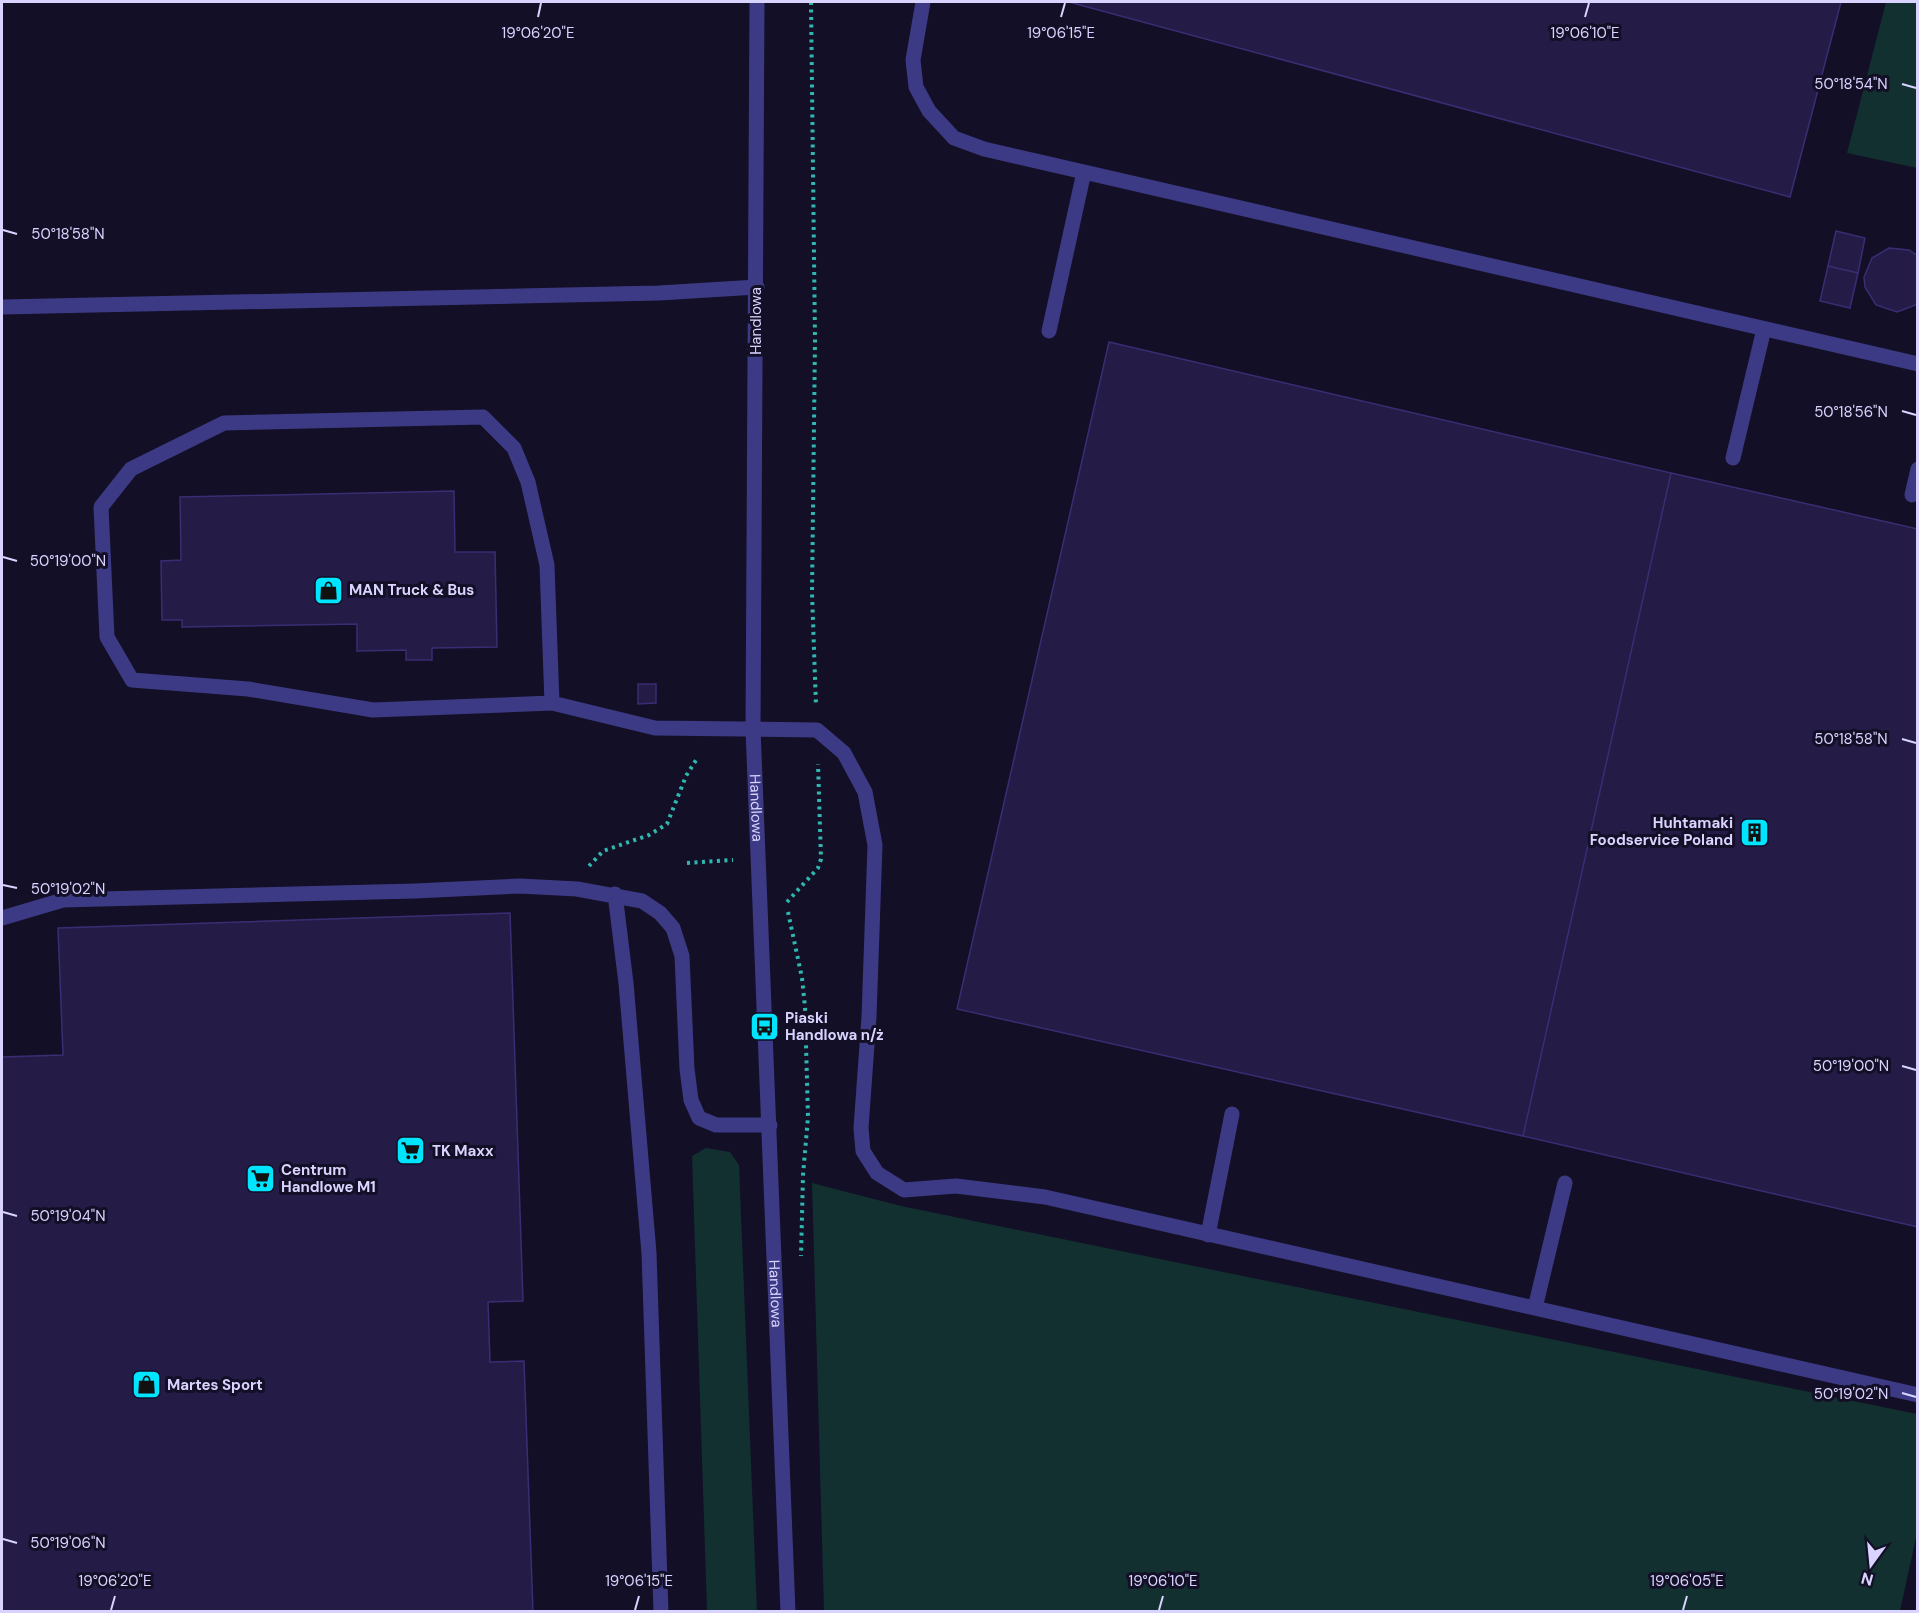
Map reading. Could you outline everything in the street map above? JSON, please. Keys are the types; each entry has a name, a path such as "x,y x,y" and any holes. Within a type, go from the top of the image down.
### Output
{"street":[{"name":"Handlowa","path":"757,2 753,729 788,1611"},
{"path":"923,2 913,60 916,87 929,111 954,138 984,148 1084,172 1917,364"},
{"path":"1049,331 1084,172"},
{"path":"2,307 682,292 757,288"},
{"path":"1734,459 1764,329"},
{"path":"552,704 547,565 528,482 514,448 483,417 224,423 131,469 102,507 107,637 132,680 248,688 373,710 552,704 655,728 817,730 844,753 865,792 875,845 869,1017 861,1128 863,1151 876,1173 904,1190 956,1186 1045,1197 1917,1395"},
{"path":"1912,495 1917,469"},
{"path":"2,918 63,900 520,886 615,894 642,901 660,912 673,928 682,956 688,1079 691,1100 699,1118 716,1125 770,1125"},
{"path":"615,894 626,982 649,1253 661,1611"},
{"path":"1208,1235 1232,1114"},
{"path":"1535,1308 1564,1183"}],"path":[{"path":"803,1175 808,1105 804,991 787,899 813,874 821,859 812,593 815,295 811,2"},
{"path":"588,866 603,851 649,835 667,824 686,776 698,757"},
{"path":"687,863 733,860"}],"green space":[{"path":"1886,2 1917,2 1917,168 1847,153"},
{"path":"706,1148 730,1152 739,1165 757,1611 707,1611 692,1156"},
{"path":"812,1183 901,1206 1917,1414 1917,1533 1900,1611 824,1611"}],"building":[{"path":"1069,2 1841,2 1790,197"},
{"path":"1836,231 1865,238 1858,273 1828,266"},
{"path":"1889,248 1909,250 1918,256 1918,304 1897,312 1876,305 1865,287 1864,277 1872,258"},
{"path":"1828,266 1858,273 1850,308 1820,301"},
{"path":"1109,342 1671,473 1523,1136 957,1009"},
{"name":"Huhtamaki Foodservice Poland","path":"1671,473 1918,529 1918,1227 1523,1136"},
{"name":"MAN Truck & Bus","path":"454,491 455,552 495,552 497,647 432,648 432,660 406,660 406,650 357,651 357,624 182,627 182,620 162,620 161,561 181,560 180,497"},
{"path":"638,684 656,684 656,703 638,704"},
{"name":"Centrum Handlowe M1","path":"510,913 523,1301 488,1302 490,1362 524,1361 533,1612 2,1612 2,1057 63,1055 58,928"}],"place":[{"name":"MAN Truck & Bus","path":"328,590"},
{"name":"Huhtamaki Foodservice Poland","path":"1754,832"},
{"name":"Piaski Handlowa n/ż","path":"764,1027"},
{"name":"TK Maxx","path":"411,1151"},
{"name":"Centrum Handlowe M1","path":"260,1179"},
{"name":"Martes Sport","path":"146,1385"}]}
